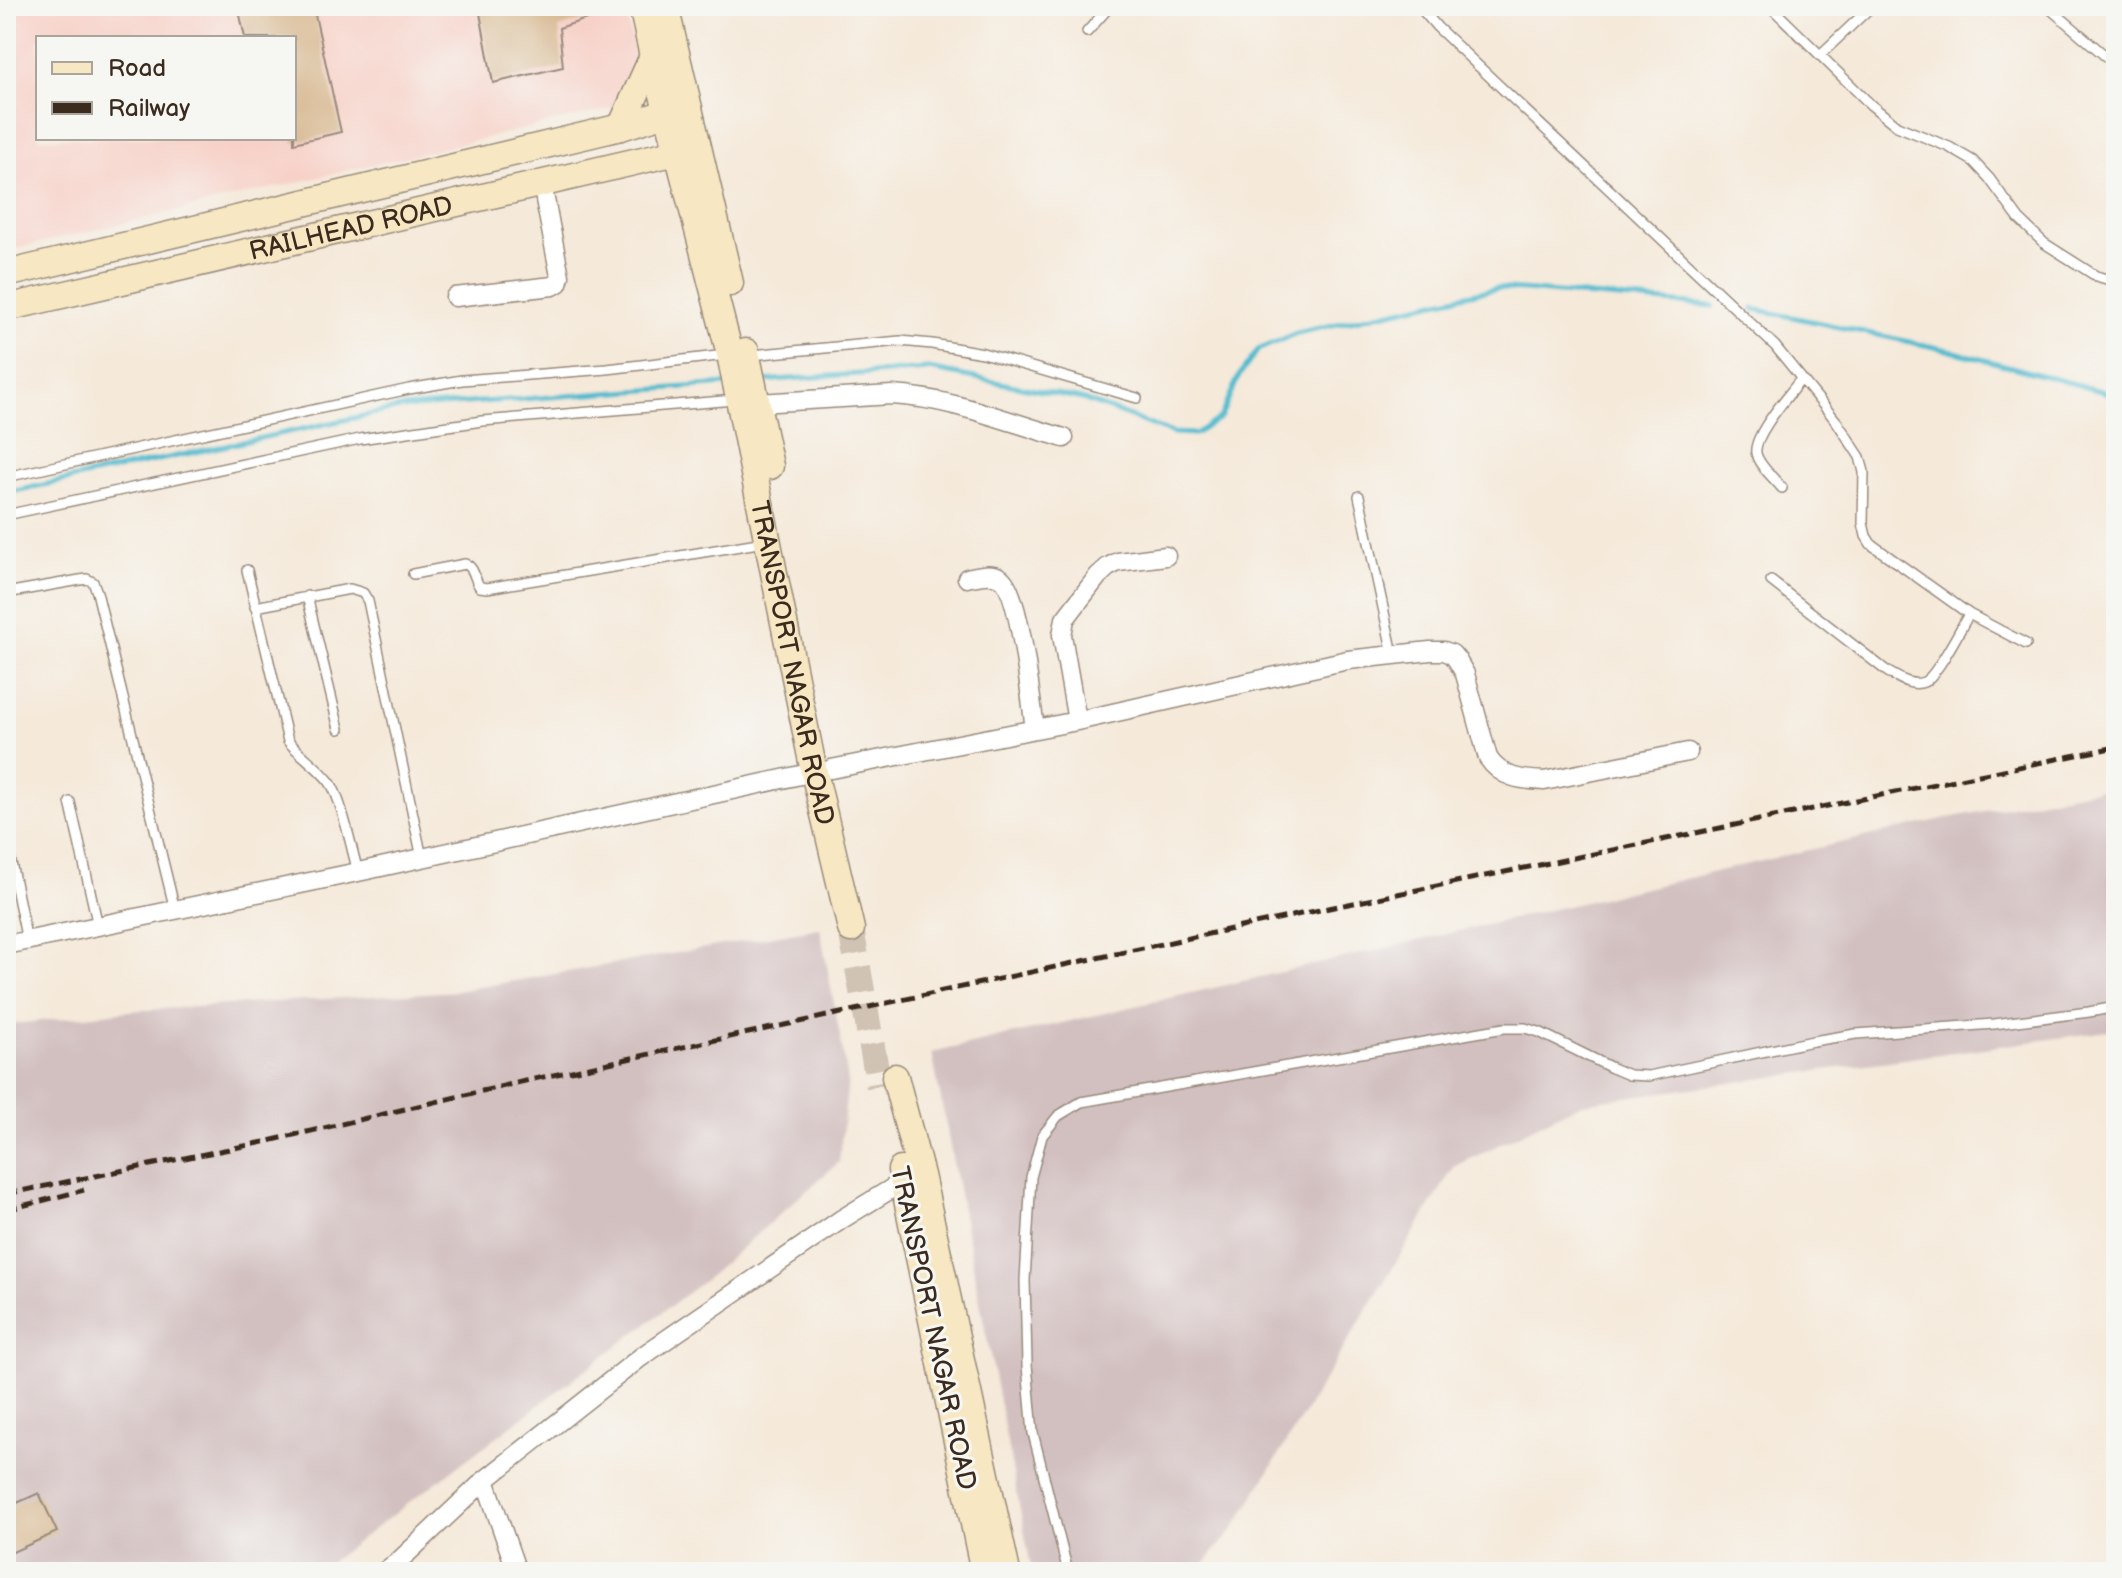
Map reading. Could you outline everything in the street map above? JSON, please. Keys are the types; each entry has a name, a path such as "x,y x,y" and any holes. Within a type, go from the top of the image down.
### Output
{"main road":[{"path":"642,6 653,56 678,109"},
{"path":"665,6 678,109 739,358 822,770"},
{"path":"621,127 653,56"},
{"name":"RAILHEAD ROAD","path":"6,274 621,127 678,109"},
{"path":"688,149 687,188 739,358"},
{"name":"RAILHEAD ROAD","path":"6,308 688,149"},
{"path":"635,162 687,188"},
{"name":"TRANSPORT NAGAR ROAD","path":"747,398 767,542 857,928"},
{"name":"TRANSPORT NAGAR ROAD","path":"887,1082 1007,1572"},
{"name":"TRANSPORT NAGAR ROAD","path":"912,1178 984,1572"}],"street":[{"path":"455,297 558,283 560,276 542,184"},
{"path":"747,398 906,395 932,399 1064,438"},
{"path":"1077,721 1062,635 1065,619 1108,567 1136,558 1166,556"},
{"path":"967,578 996,575 1003,578 1009,591 1018,615 1035,729"},
{"path":"6,945 358,872 822,770 1077,721 1348,660 1393,654 1444,651 1452,654 1465,674 1488,758 1504,774 1522,780 1544,781 1577,776 1688,752"},
{"path":"384,1572 485,1480 641,1357 842,1219 912,1178"},
{"path":"485,1480 517,1572"}],"lane":[{"path":"1087,32 1110,6"},
{"path":"1419,6 1437,27 1775,346 1837,422 1860,457 1864,472 1863,523 1871,544 1969,614 2026,644"},
{"path":"1770,6 1871,105 1897,126 1949,147 1973,161 2019,219 2044,243 2096,276 2116,279"},
{"path":"1820,55 1872,6"},
{"path":"2047,6 2116,65"},
{"path":"6,477 462,380 739,358 900,341 983,353 1137,398"},
{"path":"1782,488 1760,462 1756,449 1766,427 1801,379"},
{"path":"6,515 360,439 482,421 747,398"},
{"path":"1359,496 1393,654"},
{"path":"413,574 465,564 472,569 477,585 487,588 767,542"},
{"path":"247,570 288,741 329,781 336,794 358,872"},
{"path":"6,593 87,579 93,582 175,910"},
{"path":"1771,581 1888,672 1914,683 1924,682 1934,674 1969,614"},
{"path":"255,607 350,589 363,593 368,601 422,858"},
{"path":"307,596 339,729"},
{"path":"70,802 98,926"},
{"path":"6,838 27,941"},
{"path":"1068,1572 1033,1433 1027,1365 1025,1280 1031,1177 1042,1136 1058,1116 1081,1102 1504,1028 1539,1032 1629,1075 1649,1076 1856,1034 1994,1024 2116,1007"}],"shaded area":[{"path":"6,6 624,6 639,64 618,107 6,251"},
{"path":"2116,786 2116,1030 1582,1103 1454,1167 1233,1530 1197,1572 1032,1572 932,1053 1943,819"},
{"path":"820,928 848,1080 839,1162 705,1280 317,1572 6,1572 6,1025 129,1011 457,991"}],"building":[{"path":"238,6 313,6 341,132 294,143 296,36 245,36"},
{"path":"521,6 617,6 617,9 559,28 563,67 493,83 480,13"},
{"path":"39,1493 57,1532 6,1555 6,1508"}],"waterway":[{"path":"761,381 929,369 1082,399 1173,433 1195,434 1220,418 1239,376 1258,350 1297,333 1498,288 1713,306"},
{"path":"1754,309 1948,350 2116,395"},
{"path":"6,493 400,408 727,384"}],"tunnel":[{"path":"851,929 879,1086"}],"railway":[{"path":"6,1194 264,1142 525,1081 1329,908 2116,747"},
{"path":"6,1210 84,1190"}]}
